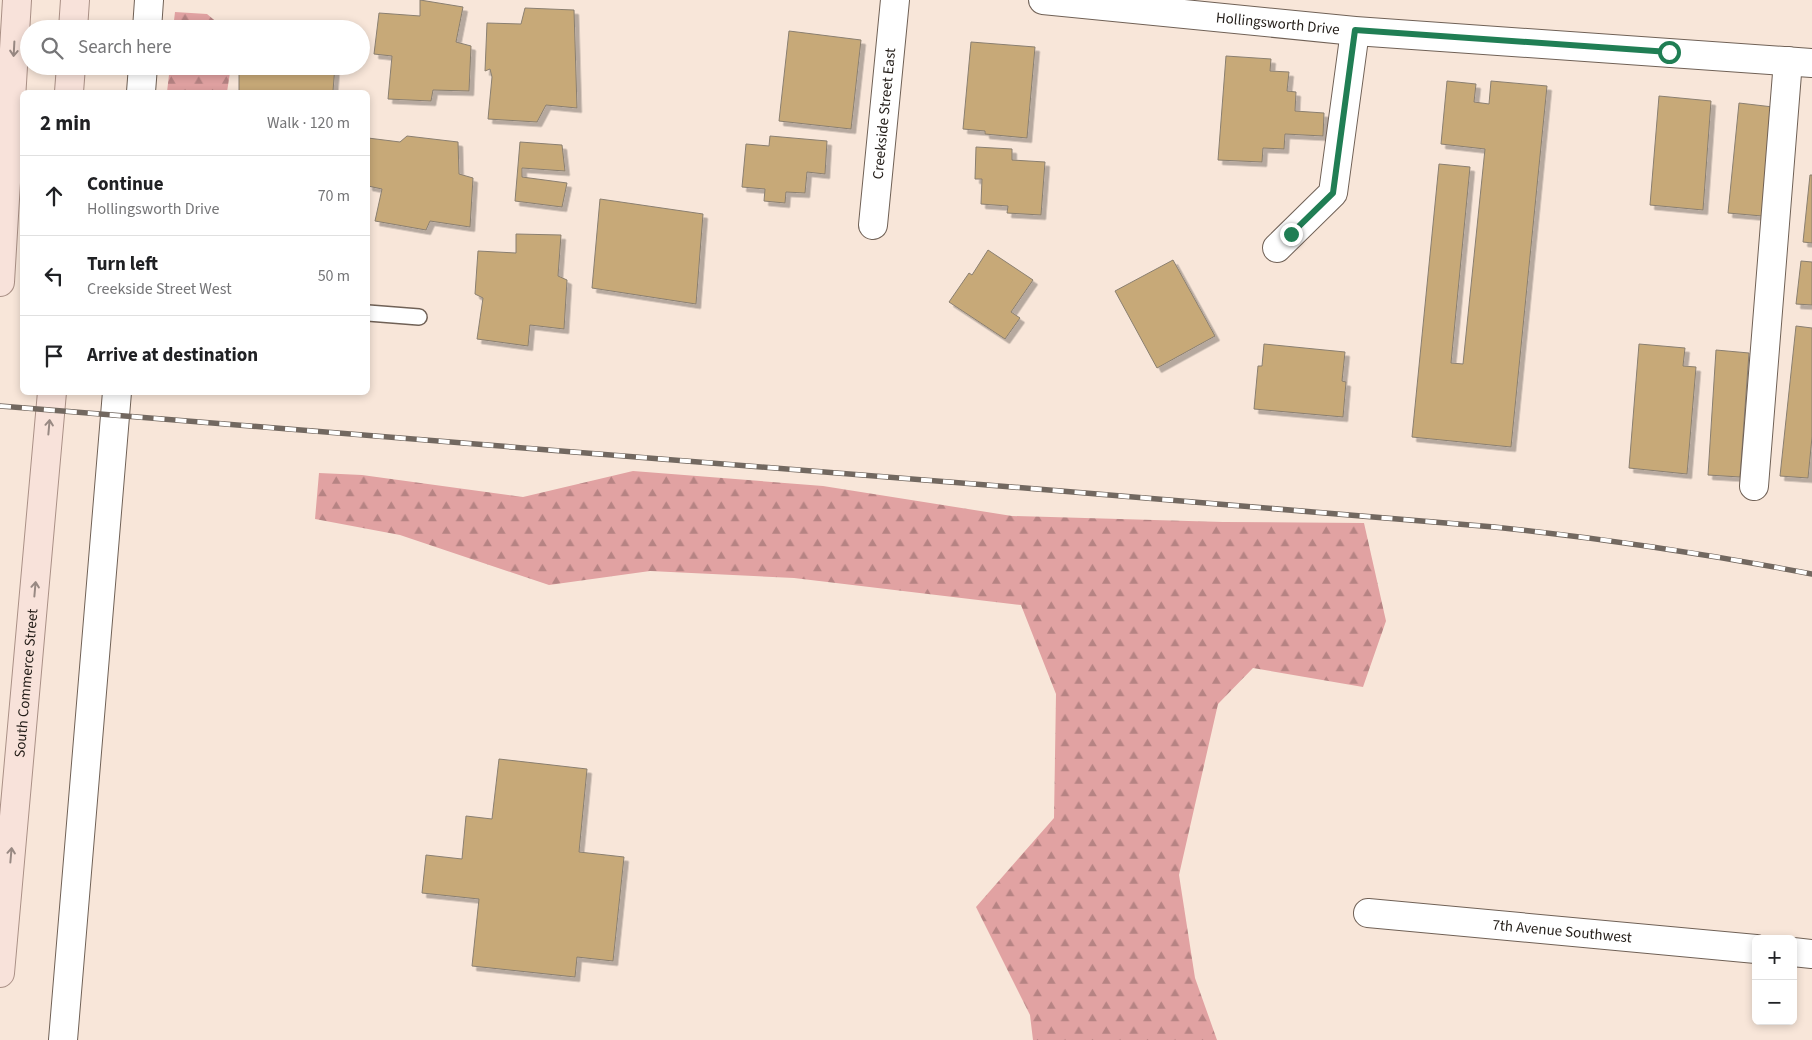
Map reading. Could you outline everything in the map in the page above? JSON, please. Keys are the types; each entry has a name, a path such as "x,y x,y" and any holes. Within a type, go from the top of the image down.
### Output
{"main road":[{"path":"0,282 17,0"},
{"path":"74,20 75,0"},
{"path":"69,90 70,75"},
{"name":"South Commerce Street","path":"0,973 52,395"}],"street":[{"path":"147,20 149,0"},
{"name":"Creekside Street East","path":"873,225 895,0"},
{"name":"Hollingsworth Drive","path":"1043,0 1355,30 1800,62"},
{"path":"1277,248 1333,193 1355,30"},
{"path":"1754,486 1800,62"},
{"path":"141,90 143,75"},
{"path":"63,1040 117,395"},
{"name":"7th Avenue Southwest","path":"1368,913 1752,949"},
{"path":"1797,952 1812,954"}],"lane":[{"path":"370,313 419,317"}],"green space":[{"path":"175,12 207,14 214,20 174,20"},
{"path":"169,75 230,75 227,90 167,90"},
{"path":"633,471 823,486 1012,516 1223,522 1364,523 1386,621 1363,687 1253,668 1218,704 1179,875 1195,978 1217,1040 1033,1040 1030,1015 976,907 1054,818 1056,694 1021,605 794,578 650,571 549,585 400,535 315,519 319,473 362,475 523,497"}],"building":[{"path":"420,0 463,7 456,42 471,46 469,91 433,90 431,101 388,99 392,56 374,54 379,13 420,16"},
{"path":"525,8 574,10 577,108 546,105 537,122 488,119 492,77 490,69 485,71 487,23 521,24"},
{"path":"789,31 861,40 851,129 779,121"},
{"path":"971,42 1035,47 1027,138 985,134 985,131 963,129"},
{"path":"1226,56 1271,59 1270,71 1289,72 1287,91 1296,92 1295,111 1324,113 1323,136 1285,134 1284,149 1263,148 1262,162 1218,160"},
{"path":"239,75 334,75 333,90 239,90"},
{"path":"1447,81 1476,84 1474,102 1489,104 1491,81 1547,86 1511,447 1412,437 1439,164 1470,167 1451,363 1463,364 1485,149 1441,144"},
{"path":"1659,96 1711,101 1703,210 1650,205"},
{"path":"1739,103 1773,107 1762,216 1728,213"},
{"path":"407,136 458,142 459,174 473,178 470,227 430,221 426,230 375,221 382,189 370,186 370,138 400,142"},
{"path":"770,136 827,141 825,174 807,172 805,193 786,192 785,203 764,201 765,189 742,187 746,144 769,146"},
{"path":"520,142 562,145 565,171 522,168 522,177 567,183 562,207 515,201"},
{"path":"976,147 1012,149 1012,160 1045,162 1041,215 1007,213 1008,206 981,204 982,179 975,179"},
{"path":"1810,175 1812,175 1812,243 1803,242"},
{"path":"600,199 703,214 696,304 592,288"},
{"path":"516,234 561,235 558,276 567,280 564,329 530,325 528,346 477,339 483,298 475,294 478,251 516,253"},
{"path":"988,250 1033,280 1011,312 1020,318 1005,339 949,302 969,273 972,275"},
{"path":"1173,260 1215,336 1157,368 1115,291"},
{"path":"1801,261 1812,262 1812,305 1796,304"},
{"path":"1796,326 1812,328 1812,437 1808,478 1780,476"},
{"path":"1264,344 1345,352 1342,381 1346,382 1343,417 1254,409 1258,366 1262,366"},
{"path":"1639,344 1685,348 1683,366 1696,367 1687,474 1629,468"},
{"path":"1716,350 1749,353 1740,477 1708,475"},
{"path":"499,759 587,769 579,852 624,857 613,961 577,957 575,977 472,966 479,899 422,893 426,855 462,859 466,816 492,819"}],"railway":[{"path":"0,406 1494,527 1654,547 1812,574"}],"route":[{"path":"1291,234 1333,193 1355,30 1669,52"}]}
